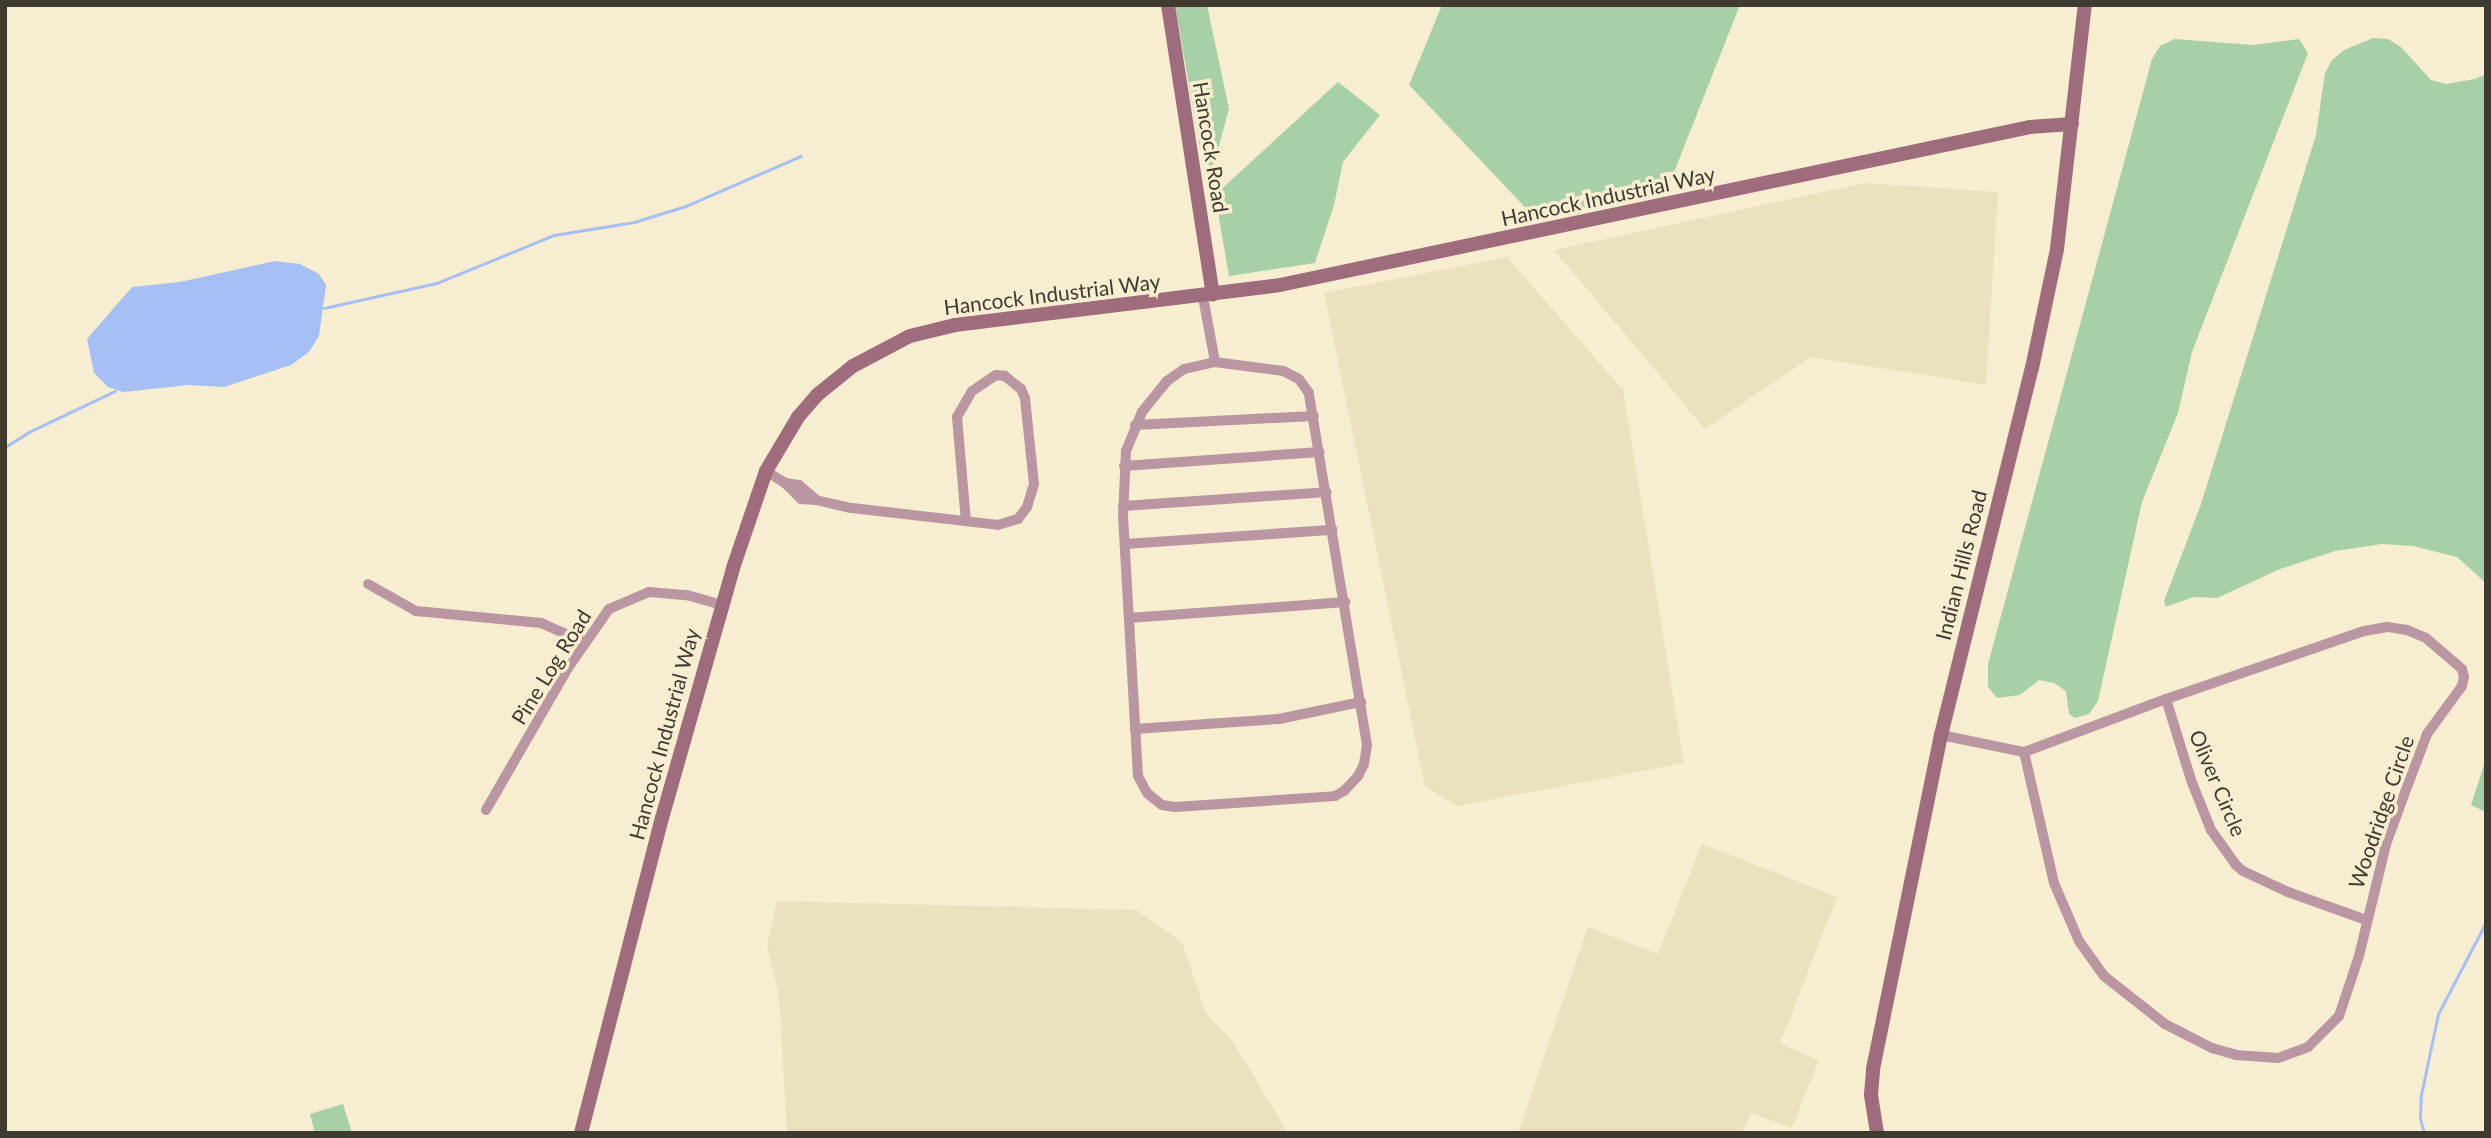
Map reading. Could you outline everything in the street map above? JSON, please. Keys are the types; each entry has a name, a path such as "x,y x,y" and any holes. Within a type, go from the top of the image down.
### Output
{"street":[{"name":"Hancock Road","path":"1168,5 1208,296"},
{"name":"Indian Hills Road","path":"1878,1133 1871,1094 1873,1069 1941,735 2032,368 2057,248 2085,5"},
{"name":"Hancock Industrial Way","path":"581,1133 659,831 722,604 766,471 788,431 817,395 853,366 910,336 955,325 1208,296 1280,285 1609,218 2030,127 2072,124"},
{"path":"1208,296 1215,362"},
{"path":"1215,362 1291,374 1309,393 1314,416 1362,702 1367,755 1358,776 1344,791 1335,796 1175,807 1162,805 1140,783 1135,729 1123,506 1124,466 1129,439 1158,391 1175,375 1194,365 1215,362"},
{"path":"766,471 785,482 801,499 852,508 966,521 1008,524 1023,514 1034,484 1025,398 1021,389 1005,376 996,375 972,391 957,417 966,521"},
{"path":"1136,425 1314,416"},
{"path":"1124,466 1320,452"},
{"path":"1123,506 1327,492"},
{"path":"1125,544 1333,530"},
{"path":"368,584 416,611 541,623 586,643"},
{"name":"Pine Log Road","path":"486,810 568,668 609,609 649,592 687,595 722,604"},
{"path":"1129,618 1345,602"},
{"name":"Woodridge Circle","path":"2387,627 2426,638 2462,669 2462,686 2427,734 2386,844 2359,956 2343,1009 2322,1036 2293,1055 2278,1058 2236,1055 2212,1048 2165,1024 2121,992 2089,958 2054,883 2024,751 2166,699 2364,631 2387,627"},
{"name":"Oliver Circle","path":"2166,699 2191,780 2206,817 2220,845 2236,865 2267,883 2366,920"},
{"path":"1135,729 1279,719 1362,702"},
{"path":"1941,735 2024,751"}],"shaded area":[{"path":"1865,183 1998,192 1986,385 1811,357 1705,429 1554,250"},
{"path":"1507,257 1623,390 1684,763 1458,806 1425,787 1324,293"},
{"path":"1702,844 1837,897 1780,1044 1819,1060 1792,1128 1751,1113 1743,1133 1518,1133 1588,927 1658,954"},
{"path":"777,901 1137,910 1182,942 1206,1014 1232,1040 1288,1133 787,1133 779,997 767,945"}],"green space":[{"path":"1175,5 1207,5 1229,109 1212,171 1200,148"},
{"path":"1442,5 1740,5 1667,190 1538,221 1409,85"},
{"path":"2373,38 2388,39 2401,47 2431,80 2446,84 2475,79 2486,74 2486,583 2457,557 2413,546 2382,544 2335,551 2280,569 2217,598 2193,597 2166,607 2164,601 2201,504 2316,135 2325,73 2332,60 2344,50"},
{"path":"2175,39 2253,45 2299,39 2308,53 2192,352 2178,413 2142,502 2098,701 2089,714 2075,718 2069,714 2066,691 2054,683 2039,680 2020,695 1997,698 1988,687 1988,664 2152,59 2160,46"},
{"path":"1338,82 1380,115 1343,162 1334,205 1315,263 1229,276 1215,195"},
{"path":"2486,759 2486,812 2471,805"},
{"path":"343,1104 352,1133 315,1133 310,1114"}],"water":[{"path":"275,261 300,264 319,274 326,285 319,336 309,352 291,365 224,387 189,385 123,392 108,387 94,373 87,339 132,287 180,282"}],"waterway":[{"path":"324,308 437,283 554,235 634,222 686,206 801,156"},
{"path":"5,447 29,432 115,391"},
{"path":"2424,1133 2420,1119 2421,1095 2438,1014 2486,922"}]}
